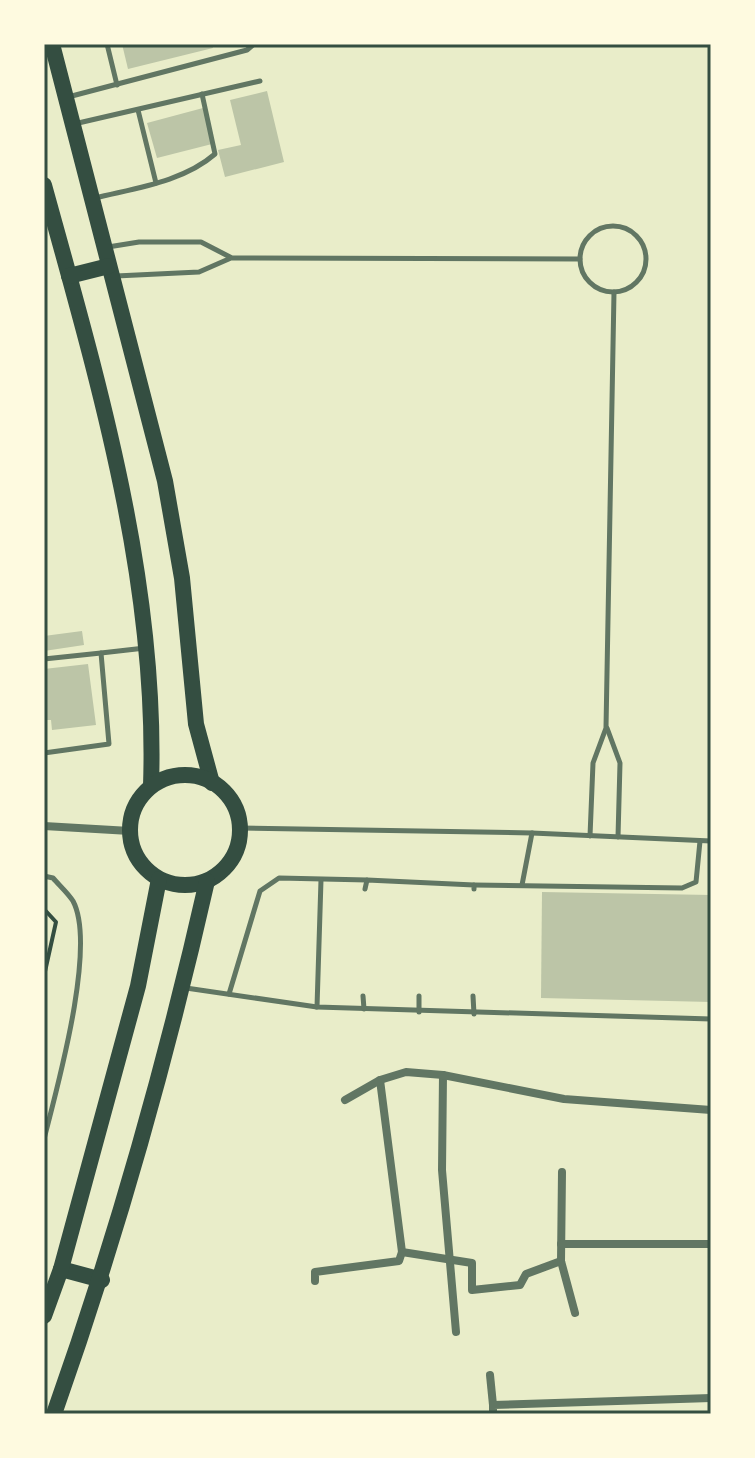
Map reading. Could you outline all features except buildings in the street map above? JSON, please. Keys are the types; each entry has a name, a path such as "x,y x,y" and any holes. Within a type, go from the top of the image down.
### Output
{"main road":[{"path":"52,44 165,481 182,578 196,724 212,783"},
{"path":"44,185 122,491 139,581 154,720 151,786 136,807 130,831 138,859 159,879 183,886 207,881 231,860 240,828 232,802 212,783 182,775 151,786"},
{"path":"69,276 111,271"},
{"path":"44,1316 61,1269 138,986 159,879"},
{"path":"54,1414 102,1280 183,987 207,881"},
{"path":"61,1269 102,1280"}],"street":[{"path":"44,826 130,831"},
{"path":"345,1100 380,1080 406,1072 443,1075 564,1099 711,1110"},
{"path":"443,1075 442,1170 456,1332"},
{"path":"315,1281 315,1272 399,1261 402,1252 380,1080"},
{"path":"562,1172 561,1261 575,1313"},
{"path":"561,1244 711,1244"},
{"path":"402,1252 472,1263 472,1290 487,1291 520,1285 526,1274 561,1261"},
{"path":"490,1375 493,1410 711,1398"}],"lane":[{"path":"107,44 117,85"},
{"path":"66,98 247,50 254,44"},
{"path":"73,125 260,81"},
{"path":"92,198 156,183 198,166 215,154 202,94"},
{"path":"138,110 156,183"},
{"path":"619,226 637,235 646,252 644,271 632,287 614,292 597,288 585,276 580,259 585,241 600,228 619,226"},
{"path":"104,247 139,242 201,242 231,258"},
{"path":"111,271 199,272 231,258 580,259"},
{"path":"590,836 593,763 606,728 614,292"},
{"path":"44,659 146,648"},
{"path":"44,753 109,744 101,653"},
{"path":"606,728 620,763 618,837"},
{"path":"240,828 532,833 711,841"},
{"path":"522,885 532,833"},
{"path":"229,994 260,891 279,878 474,887 691,886 697,876 700,841"},
{"path":"44,876 53,878 73,902 80,927 73,1026 44,1139"},
{"path":"317,1007 321,880"},
{"path":"365,889 367,880"},
{"path":"183,987 317,1007 711,1019"},
{"path":"363,996 364,1009"},
{"path":"419,996 419,1012"},
{"path":"473,996 474,1014"}],"path":[{"path":"44,909 56,922 44,976"}]}
